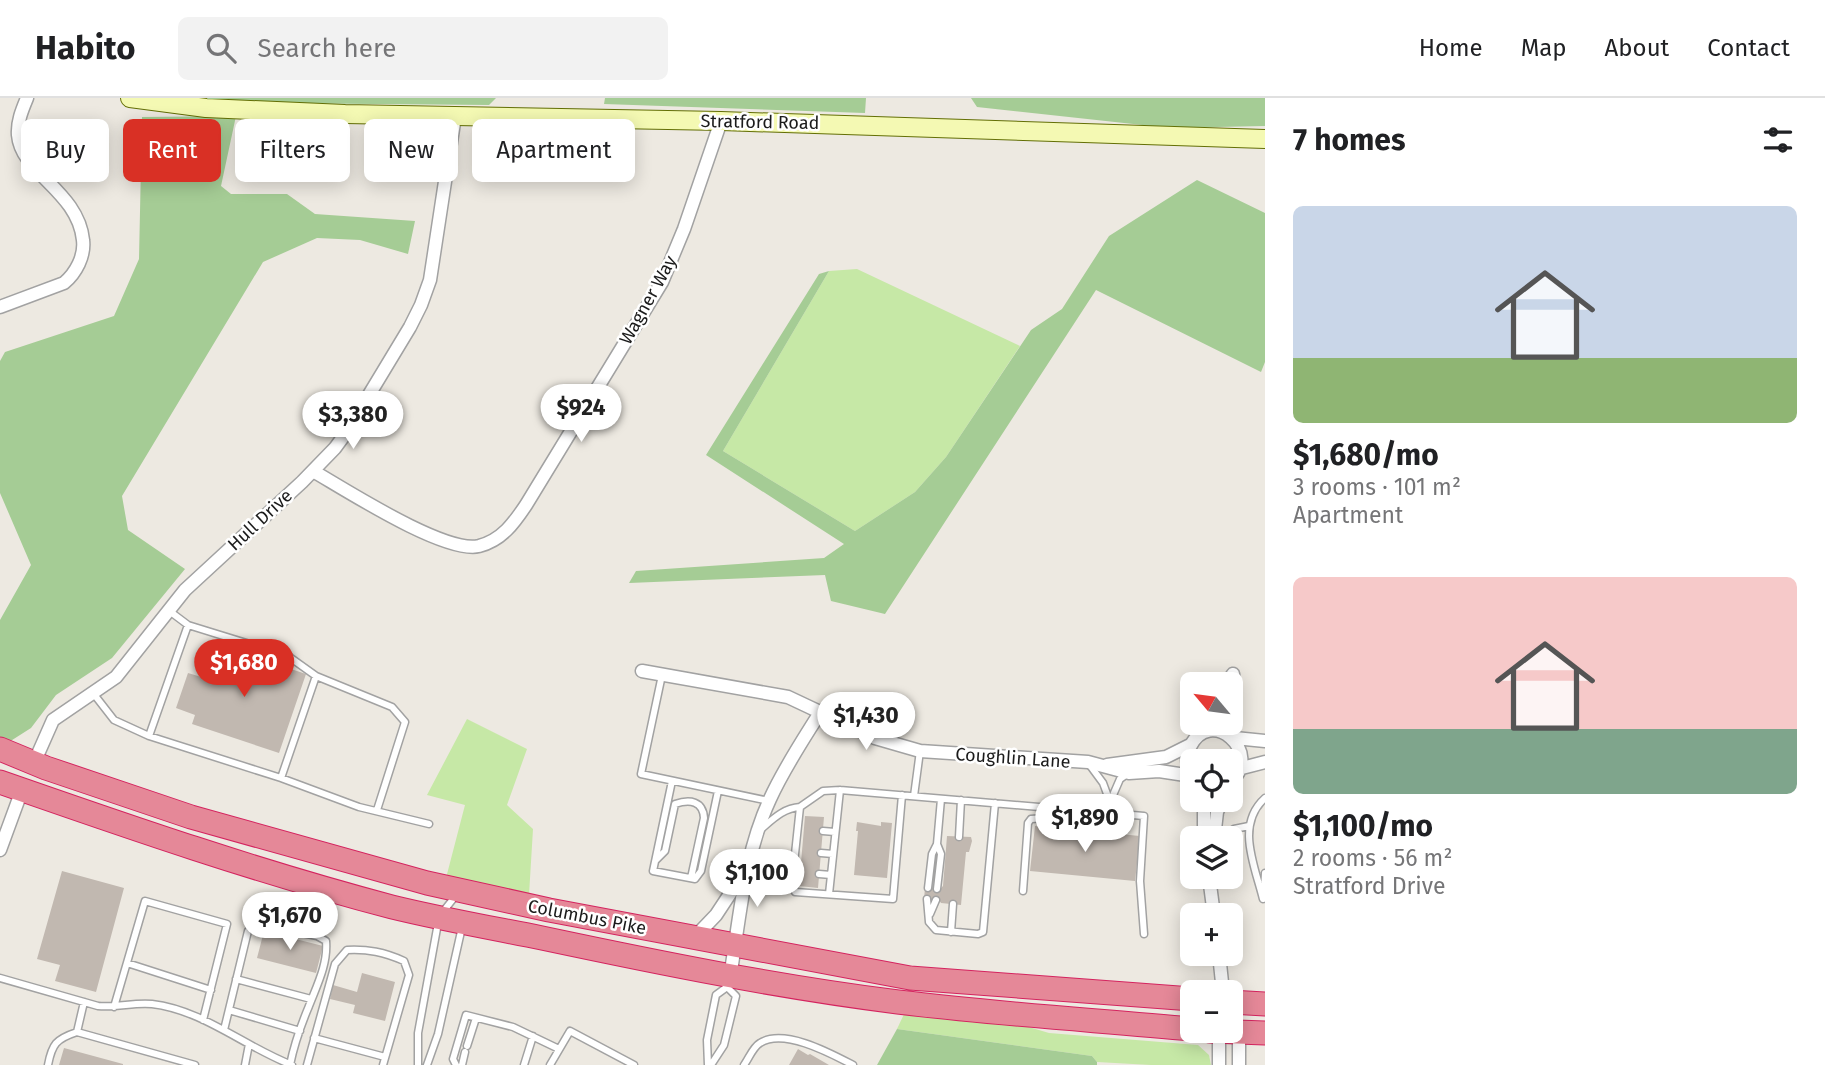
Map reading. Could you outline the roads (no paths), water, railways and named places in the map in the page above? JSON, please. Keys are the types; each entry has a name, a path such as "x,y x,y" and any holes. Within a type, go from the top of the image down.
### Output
{"highway":[{"name":"Columbus Pike","path":"0,749 191,817 354,863 462,906 728,982 1032,1016 1180,1028"},
{"path":"0,765 20,769 34,763"},
{"name":"Columbus Pike","path":"0,782 102,819 281,876 439,917 462,906 694,938 910,978 1180,998"},
{"path":"22,790 35,784 48,784 174,822 191,817"},
{"path":"1243,1003 1265,1004"},
{"path":"1243,1030 1265,1033"}],"street":[{"path":"1,302 64,283 71,277 82,257 84,246 73,208 23,151 18,137 19,119 27,98"},
{"name":"Stratford Road","path":"130,98 230,109 345,114 721,121 1265,139"},
{"name":"Hull Drive","path":"34,763 52,720 116,677 168,610 200,576 313,471 346,433 421,305 434,265 455,116"},
{"name":"Wagner Way","path":"313,471 422,531 463,547 476,547 502,535 526,505 662,282 684,229 721,121"},
{"name":"Coughlin Lane","path":"642,671 788,697 875,738 920,751 1088,762 1129,773 1159,771 1180,774"},
{"path":"728,982 747,867 758,831 785,770 821,711"},
{"path":"1243,734 1265,740"},
{"path":"1190,749 1199,735"},
{"name":"Coughlin Lane","path":"1103,765 1166,757 1191,745"},
{"path":"1243,768 1265,762"},
{"path":"0,850 22,790"},
{"path":"694,938 716,915 747,867"},
{"path":"1219,1065 1223,1043"},
{"path":"1231,1043 1239,1065"}],"lane":[{"path":"168,610 188,625 288,656 316,676 392,707 405,722 377,810"},
{"path":"149,736 188,625"},
{"path":"662,675 641,774 769,801"},
{"path":"282,778 316,676"},
{"path":"93,693 114,720 149,736 282,778 327,796 429,824"},
{"path":"914,796 920,751"},
{"path":"1088,762 1103,783 1110,802 1120,779 1129,773"},
{"path":"672,781 653,871 695,879 701,871 718,791"},
{"path":"829,894 840,790"},
{"path":"758,831 782,812 792,807 800,807 823,791 840,790 1144,816 1140,881 1144,934"},
{"path":"800,807 796,872 792,882 795,892 893,899 902,795"},
{"path":"1265,797 1255,809 1248,839 1263,899 1265,873"},
{"path":"928,888 932,854 937,844 941,799"},
{"path":"656,860 665,850 675,804 686,800 698,803 704,810 704,818 691,878"},
{"path":"959,836 961,800"},
{"path":"928,899 932,927 936,930 978,934 984,927 995,803"},
{"path":"1023,891 1028,823 1031,819 1063,820 1073,817 1079,810"},
{"path":"1243,828 1249,827"},
{"path":"823,831 835,832"},
{"path":"937,844 941,854 937,889"},
{"path":"821,853 833,854"},
{"path":"819,874 831,875"},
{"path":"930,914 936,900"},
{"path":"114,1007 145,901 227,924 203,1020"},
{"path":"951,932 953,904"},
{"path":"427,1065 438,1034 462,906"},
{"path":"418,1065 418,1033 439,917"},
{"path":"0,978 84,1002 114,1007 138,1003 154,1004 203,1020 291,1065 300,1031 322,973 327,952 326,941 317,936 263,925 254,925 248,930 224,1030"},
{"path":"307,1065 335,964 347,950 384,952 404,961 409,975 383,1065"},
{"path":"127,963 211,990"},
{"path":"236,979 312,999"},
{"path":"728,982 736,996 724,1045 710,1065 707,1040 716,995 728,982"},
{"path":"77,1032 84,1002"},
{"path":"229,1010 300,1031"},
{"path":"456,1065 453,1059 466,1015 513,1027 559,1049"},
{"path":"462,1065 475,1017"},
{"path":"550,1065 570,1031 634,1065"},
{"path":"48,1065 52,1048 63,1037 77,1032 195,1065"},
{"path":"524,1065 533,1037"},
{"path":"744,1065 757,1044 772,1037 805,1042 853,1065"},
{"path":"314,1038 385,1057"},
{"path":"245,1065 249,1044"}]}
